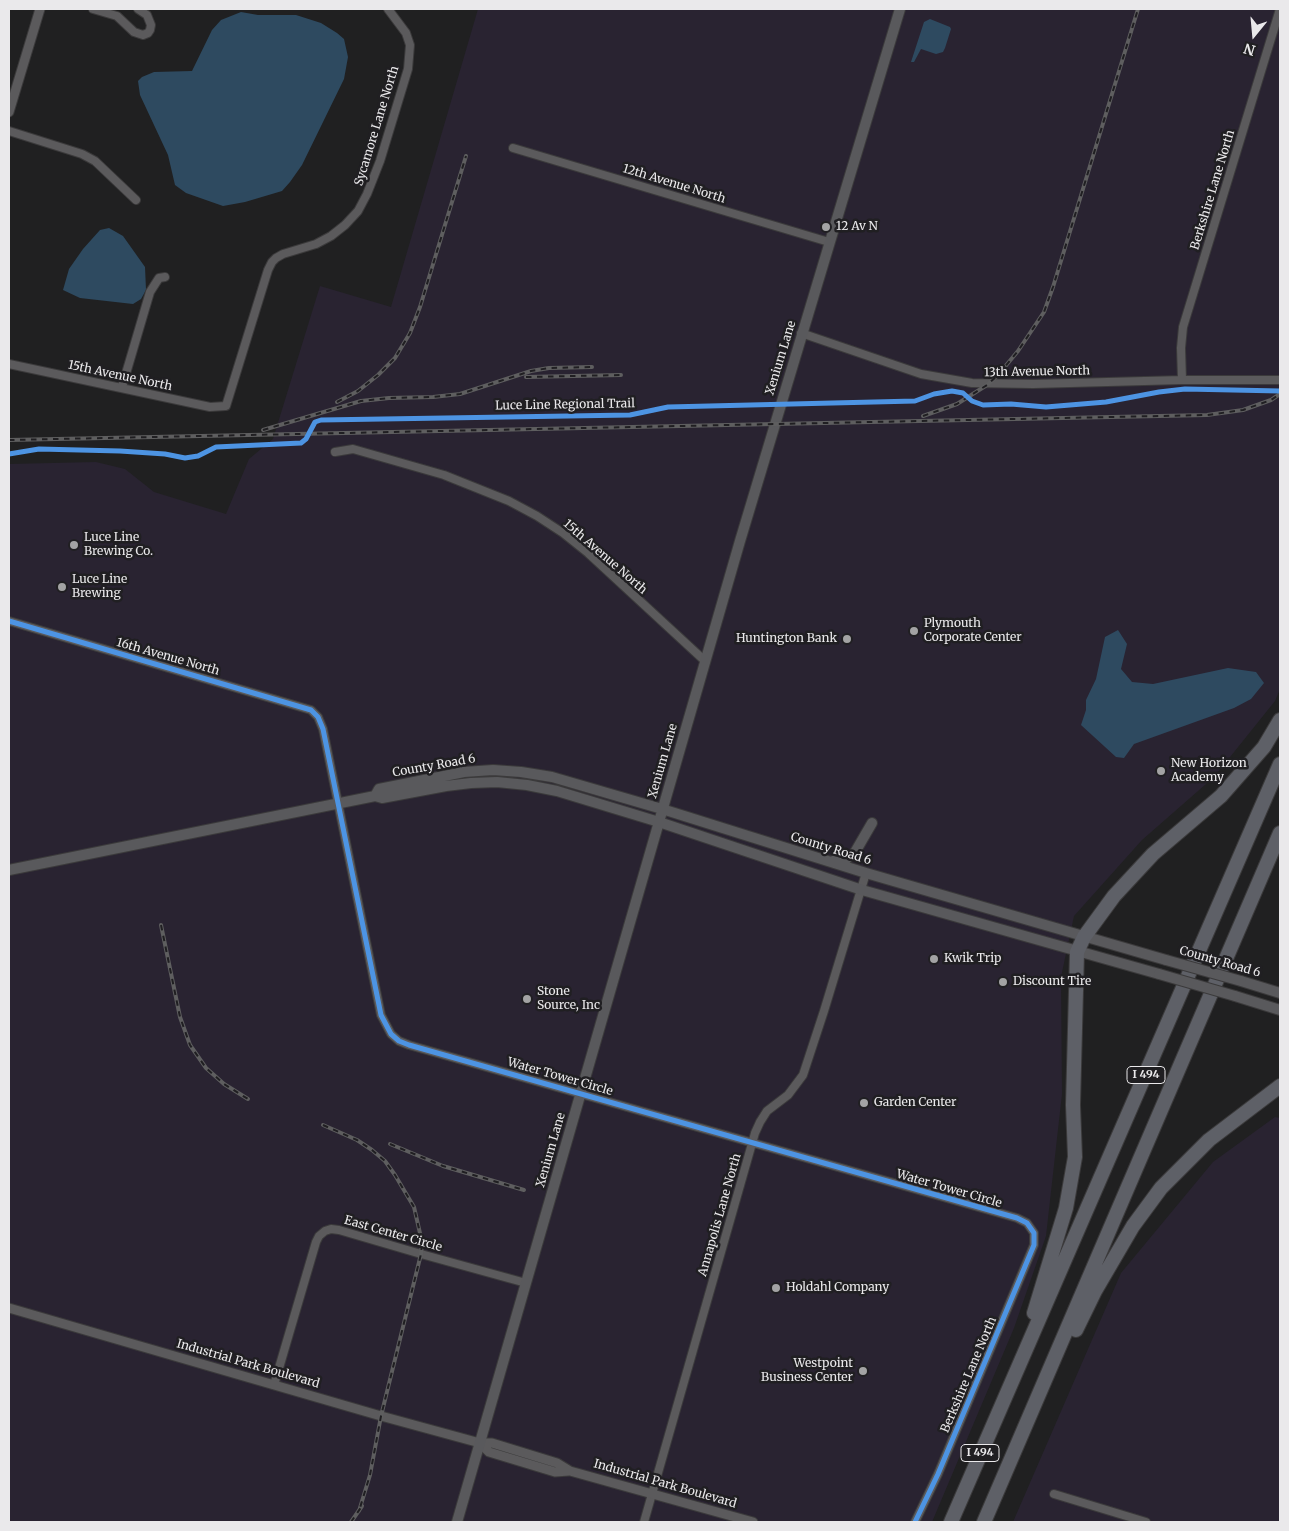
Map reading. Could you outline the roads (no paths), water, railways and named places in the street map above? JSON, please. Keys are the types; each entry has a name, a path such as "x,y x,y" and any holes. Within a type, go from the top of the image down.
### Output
{"highway":[{"path":"1010,1384 1030,1327 1066,1208 1075,1157 1073,1105 1078,952 1084,937 1114,896 1153,854 1221,796 1264,747 1280,720"},
{"name":"I 494","path":"951,1522 1280,764"},
{"name":"I 494","path":"984,1522 1280,833"},
{"path":"1044,1381 1058,1365 1095,1291 1133,1226 1161,1188 1210,1140 1280,1086"}],"main road":[{"name":"Xenium Lane","path":"457,1522 801,333 900,9"},
{"name":"County Road 6","path":"375,796 379,789 464,772 493,770 552,777 662,809 866,873 1280,993"},
{"name":"County Road 6","path":"9,870 375,796 382,798 471,783 497,782 527,785 557,791 658,822 862,890 1280,1010"},
{"path":"830,862 846,859 854,854 872,824"}],"street":[{"path":"9,112 40,9"},
{"path":"93,9 117,16 134,32 143,35 148,33 150,25 146,15 138,9"},
{"path":"117,16 122,9"},
{"name":"Sycamore Lane North","path":"226,406 272,262 283,254 316,244 332,236 358,211 368,194 408,69 410,45 406,33 388,9"},
{"name":"Berkshire Lane North","path":"1182,380 1181,348 1183,327 1280,9"},
{"path":"9,131 82,154 95,161 136,200"},
{"name":"12th Avenue North","path":"513,148 829,242"},
{"path":"122,388 150,292 159,278 165,277"},
{"name":"13th Avenue North","path":"801,333 922,374 972,383 1033,384 1182,380 1280,380"},
{"name":"15th Avenue North","path":"9,364 210,407 226,406"},
{"name":"15th Avenue North","path":"335,452 353,450 411,464 477,487 537,516 563,533 588,553 705,661"},
{"name":"16th Avenue North","path":"9,620 311,710 318,718"},
{"name":"Water Tower Circle","path":"318,718 323,729 381,1015 391,1034 399,1041 1017,1218 1034,1232"},
{"name":"Annapolis Lane North","path":"644,1522 760,1122 767,1111 788,1095 803,1075 866,873"},
{"name":"East Center Circle","path":"274,1385 316,1242 325,1231 331,1229 339,1230 526,1283"},
{"name":"Berkshire Lane North","path":"915,1522 938,1474 993,1345 1034,1245 1034,1232"},
{"name":"Industrial Park Boulevard","path":"9,1308 480,1443 492,1443 557,1463 570,1471 753,1522"},
{"path":"1054,1494 1146,1522"}],"water":[{"path":"241,12 258,15 296,15 321,23 344,39 348,57 344,79 302,165 290,182 282,191 245,202 223,206 186,193 175,185 168,155 140,95 138,81 142,77 154,72 192,71 212,30 221,20"},
{"path":"930,19 950,27 945,48 943,52 936,54 921,49 914,62 911,62 924,22"},
{"path":"109,228 123,236 145,267 146,290 141,299 133,304 80,298 63,290 69,269 83,249 100,230"},
{"path":"1118,630 1127,644 1121,669 1132,682 1153,684 1228,668 1256,672 1264,683 1251,699 1234,708 1134,744 1124,758 1116,757 1081,725 1086,710 1086,700 1096,679 1105,637"}],"railway":[{"path":"923,416 957,404 987,385 1018,351 1044,312 1138,9"},
{"path":"337,402 358,391 378,375 395,358 410,333 420,307 466,156"},
{"path":"263,430 361,401 460,394 531,371 549,368 592,367"},
{"path":"526,377 621,375"},
{"path":"9,440 1207,415 1243,410 1271,400 1280,394"},
{"path":"161,925 180,1017 190,1045 206,1068 224,1084 248,1099"},
{"path":"323,1125 357,1140 385,1161 414,1207 422,1242 421,1254 381,1416 370,1475 359,1511"},
{"path":"390,1144 443,1166 524,1190"},
{"path":"351,1522 362,1506"}],"place":[{"name":"12 Av N","path":"826,227"},
{"name":"Luce Line Brewing Co.","path":"74,545"},
{"name":"Luce Line Brewing","path":"62,587"},
{"name":"Plymouth Corporate Center","path":"914,631"},
{"name":"Huntington Bank","path":"847,639"},
{"name":"New Horizon Academy","path":"1161,771"},
{"name":"Kwik Trip","path":"934,959"},
{"name":"Discount Tire","path":"1003,982"},
{"name":"Stone Source, Inc","path":"527,999"},
{"name":"Garden Center","path":"864,1103"},
{"name":"Holdahl Company","path":"776,1288"},
{"name":"Westpoint Business Center","path":"863,1371"}]}
